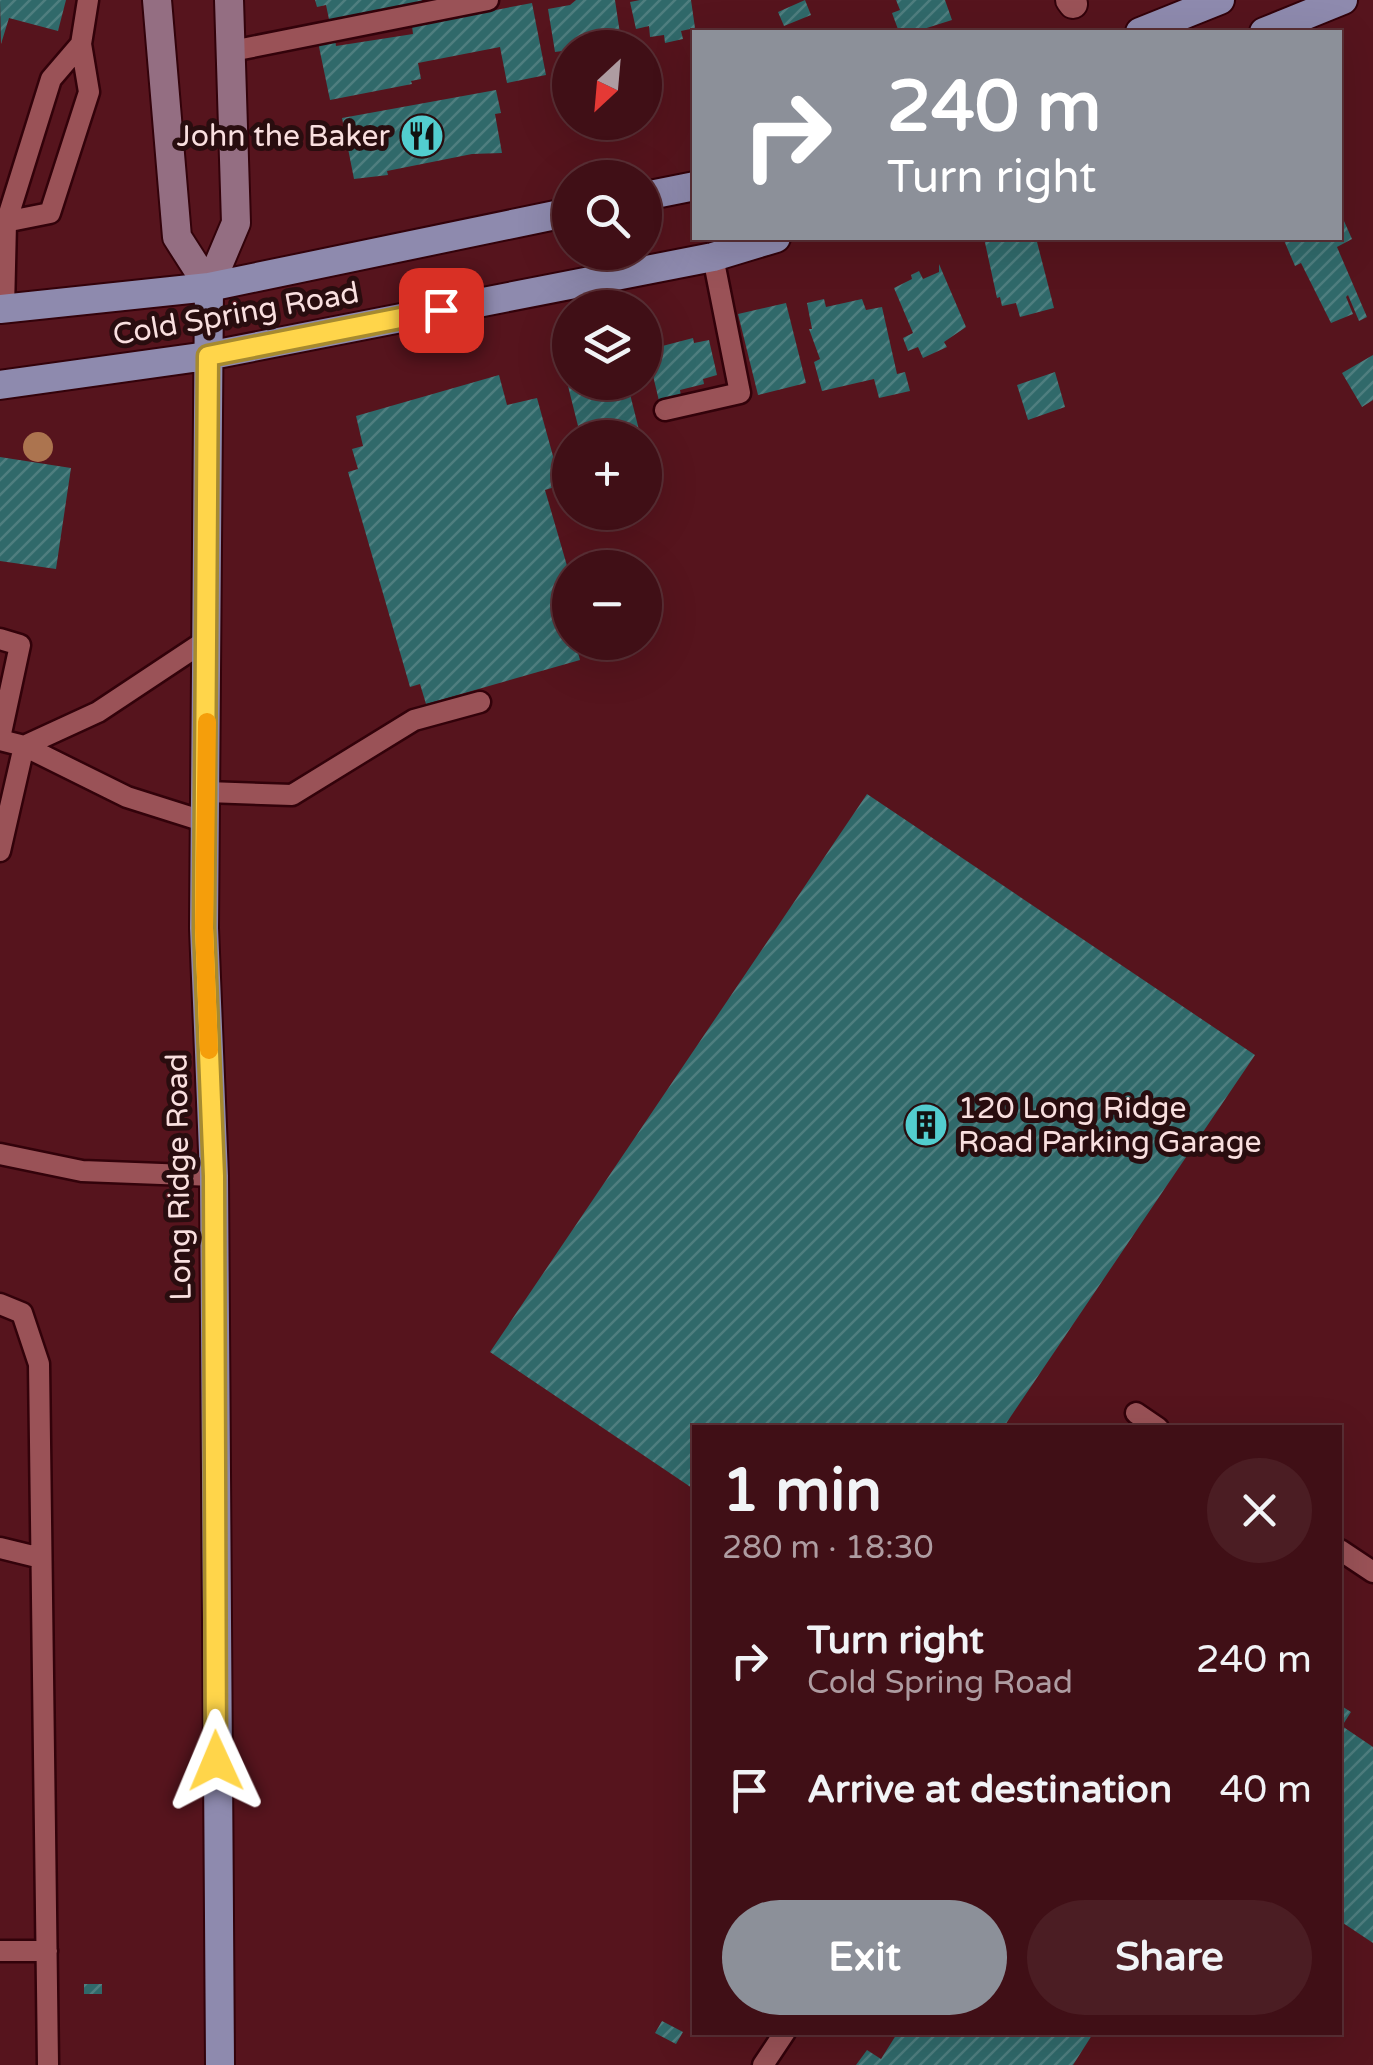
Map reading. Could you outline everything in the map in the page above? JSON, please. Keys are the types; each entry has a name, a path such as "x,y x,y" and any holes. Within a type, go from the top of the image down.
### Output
{"main road":[{"path":"157,0 177,236 209,287"},
{"name":"Long Ridge Road","path":"220,2065 214,1176 204,928 209,287 236,224 229,0"},
{"path":"1145,30 1220,0"},
{"path":"1269,30 1343,0"},
{"path":"662,193 692,187"},
{"name":"Cold Spring Road","path":"2,309 209,287 552,216"},
{"name":"Cold Spring Road","path":"0,386 208,356 713,258 770,240"}],"lane":[{"path":"3,223 50,213 89,92 82,44 88,0"},
{"path":"232,51 489,0"},
{"path":"2,309 3,223 50,79 82,44"},
{"path":"664,410 740,393 713,258"},
{"path":"0,639 20,644 0,739 24,746 127,797 206,822"},
{"path":"24,746 98,712 208,639"},
{"path":"206,792 292,796 414,720 480,702"},
{"path":"0,851 24,746"},
{"path":"0,1154 82,1171 214,1176"},
{"path":"0,1304 22,1313 39,1364 48,2065"},
{"path":"1136,1413 1154,1425"},
{"path":"0,1548 41,1558"},
{"path":"1342,1551 1373,1572"},
{"path":"0,1951 47,1950"},
{"path":"764,2065 784,2035"}],"building":[{"path":"0,0 66,0 58,31 9,18 1,44"},
{"path":"315,0 422,0 423,4 330,24 326,5 317,7"},
{"path":"576,0 615,0 619,30 552,30 552,34 548,9"},
{"path":"691,0 695,28 681,31 683,39 665,43 662,30 649,30 649,26 636,29 630,2"},
{"path":"805,0 811,15 784,26 778,12"},
{"path":"896,0 945,0 952,20 920,30 898,30 892,13 900,10"},
{"path":"532,3 546,75 507,83 500,47 418,63 421,79 411,81 412,84 330,100 318,42 335,39 336,46 413,34 412,26"},
{"name":"John the Baker","path":"496,90 501,113 495,114 502,153 472,154 387,171 388,175 354,179 342,118"},
{"path":"1342,216 1352,239 1337,247 1367,317 1359,321 1348,295 1353,314 1331,323 1301,263 1295,266 1284,240 1342,240"},
{"path":"984,240 1037,240 1054,308 1020,317 1016,303 1002,306 1000,297 997,298"},
{"path":"939,264 966,327 944,342 947,347 923,358 918,347 908,351 903,338 913,333 894,288 919,271 923,279 939,272"},
{"path":"824,299 826,307 862,299 866,310 882,307 897,374 905,372 910,391 879,398 874,379 822,391 814,362 820,359 809,329 807,303"},
{"path":"786,303 806,383 758,395 738,314"},
{"path":"693,338 694,343 709,340 717,375 703,379 704,384 680,390 681,396 659,401 662,346"},
{"path":"1373,355 1373,400 1362,407 1342,373"},
{"path":"1055,372 1065,407 1028,420 1017,385"},
{"path":"499,375 507,405 537,398 552,452 552,488 545,490 552,530 557,530 562,550 552,550 552,660 580,660 426,704 420,684 410,687 348,472 358,469 352,449 363,446 356,416"},
{"path":"572,400 632,400 636,420 576,420"},
{"path":"0,457 71,468 56,569 0,561"},
{"name":"120 Long Ridge Road Parking Garage","path":"867,794 1255,1055 1005,1425 692,1425 692,1488 490,1352"},
{"path":"1342,1706 1351,1712 1342,1726"},
{"path":"1342,1726 1373,1747 1373,1943 1342,1922"},
{"path":"84,1984 102,1984 102,1994 84,1994"},
{"path":"662,2021 683,2032 676,2044 655,2033"},
{"path":"896,2035 1092,2035 1073,2065 856,2065 867,2050 881,2059"}],"slow traffic":[{"path":"207,722 204,928 209,1050"}],"place":[{"name":"John the Baker","path":"422,136"},
{"name":"120 Long Ridge Road Parking Garage","path":"926,1125"}],"route":[{"path":"216,1761 214,1176 204,928 208,356 441,310"}]}
